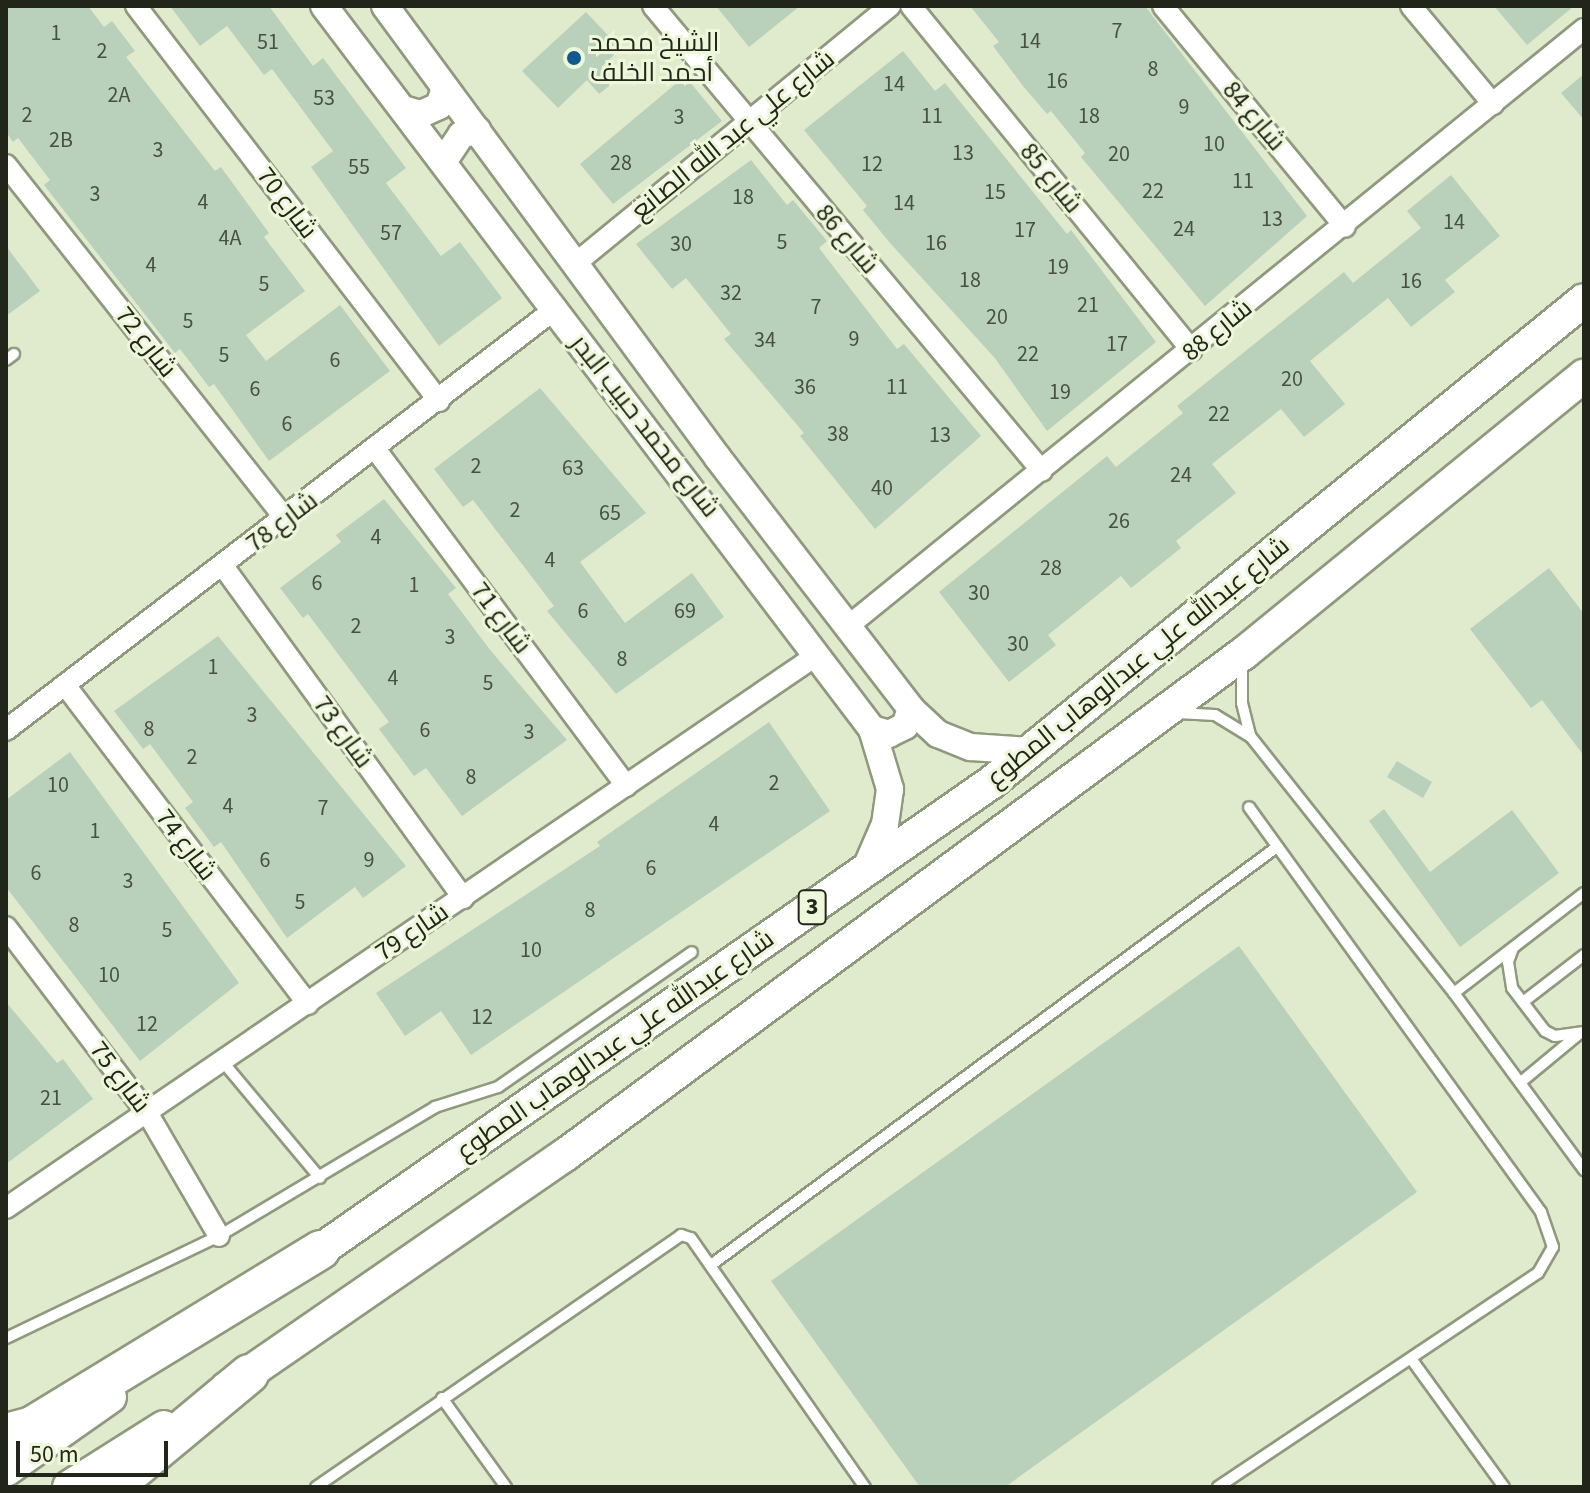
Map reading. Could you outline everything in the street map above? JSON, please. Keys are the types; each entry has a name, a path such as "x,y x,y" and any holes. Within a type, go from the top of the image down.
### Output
{"highway":[{"path":"6,1433 32,1426 320,1250"},
{"path":"113,1487 249,1374"}],"main road":[{"name":"شارع عبدالله علي عبدالوهاب المطوع","path":"6,1470 865,870 1030,751 1584,300"},
{"name":"شارع عبدالله علي عبدالوهاب المطوع","path":"69,1487 249,1374 565,1155 1244,653 1584,376"}],"street":[{"name":"شارع 70","path":"136,6 439,401"},
{"name":"شارع محمد حبيب البدر","path":"324,6 724,527 872,729 890,789 885,824 865,870"},
{"name":"شارع محمد حبيب البدر","path":"385,6 718,458 911,709 938,734 971,747 1030,751"},
{"name":"شارع 86","path":"653,6 1042,471"},
{"name":"شارع علي عبد الله الصانع","path":"576,263 890,6"},
{"name":"شارع 85","path":"911,6 1192,350"},
{"name":"شارع 84","path":"1163,6 1345,227"},
{"path":"1411,6 1493,104"},
{"name":"شارع 88","path":"847,627 1345,227 1584,29"},
{"path":"403,109 421,114 439,106 445,88"},
{"path":"443,162 455,141 477,130"},
{"name":"شارع 72","path":"8,171 286,519"},
{"name":"شارع 78","path":"6,730 376,450 555,309"},
{"name":"شارع 71","path":"376,450 626,786"},
{"path":"685,479 711,470 718,458"},
{"path":"724,527 728,512 742,504 757,506"},
{"name":"شارع 73","path":"223,566 463,898"},
{"name":"شارع 79","path":"6,1208 817,655"},
{"name":"شارع 74","path":"65,685 308,1004"},
{"path":"872,729 889,734 905,726 911,709"},
{"name":"شارع 75","path":"6,927 148,1114 219,1236"}],"lane":[{"path":"1244,653 1242,695 1251,737"},
{"path":"1146,724 1172,714 1200,712 1228,720 1251,737 1454,993 1584,1170"},
{"path":"1218,1487 1538,1273 1552,1254 1552,1237 1541,1212 1249,807"},
{"path":"711,1265 1277,847"},
{"path":"1454,993 1584,893"},
{"path":"1514,946 1508,975 1523,1002 1555,1036 1583,1031"},
{"path":"6,1338 219,1236 435,1107 498,1087 692,952"},
{"path":"1523,1002 1584,955"},
{"path":"1521,1082 1583,1031"},
{"path":"223,1062 320,1178"},
{"path":"316,1487 676,1235 691,1238 865,1487"},
{"path":"1412,1360 1504,1487"},
{"path":"442,1398 506,1487"}],"building":[{"path":"6,6 88,6 104,27 112,21 135,51 126,57 215,171 221,167 269,233 264,237 305,291 246,335 266,361 340,305 390,371 269,461 214,384 209,387 180,349 175,353 44,185 50,180 18,138 13,142 6,132"},
{"path":"170,6 269,6 313,66 323,58 406,168 386,183 441,256 460,242 502,298 439,346 311,167 333,151 272,69 264,75 227,26 200,46"},
{"path":"716,6 800,6 749,47"},
{"path":"970,6 1145,6 1307,216 1205,306 1081,157 1085,153 1051,111 1047,114 1023,86 993,46 999,42"},
{"path":"1494,6 1574,6 1527,45"},
{"name":"الشيخ محمد أحمد الخلف","path":"586,12 621,49 601,67 614,82 599,94 587,80 558,108 522,71"},
{"path":"903,51 935,91 945,83 1067,234 1071,230 1156,342 1047,431 994,357 890,243 863,210 867,206 804,130"},
{"path":"1584,74 1584,120 1561,93"},
{"path":"685,76 722,121 613,204 580,164"},
{"path":"751,160 787,205 793,200 827,241 819,248 897,349 904,344 981,436 875,529 800,436 804,433 724,339 731,334 686,278 672,289 636,244"},
{"path":"1451,175 1500,236 1445,280 1455,292 1411,327 1388,298 1310,361 1345,404 1304,437 1281,409 1212,464 1236,493 1176,541 1181,548 1131,588 1121,576 1048,635 1056,645 1009,682 939,592 1107,456 1116,467 1183,413 1177,406 1344,272 1353,283 1421,228 1407,211"},
{"path":"6,246 40,291 6,316"},
{"path":"540,388 646,513 580,562 625,623 692,573 724,617 616,694 547,611 554,606 473,500 463,507 434,469"},
{"path":"384,499 456,588 448,594 491,651 567,740 462,816 426,768 414,776 379,729 389,722 308,614 303,618 280,588 341,542 336,535"},
{"path":"1549,568 1584,614 1584,756 1542,700 1531,708 1470,629"},
{"path":"218,636 406,866 363,898 355,887 287,938 221,842 214,847 185,808 193,802 150,744 143,749 114,711"},
{"path":"769,722 830,811 471,1055 441,1011 405,1036 376,993 600,846 597,842"},
{"path":"70,752 239,983 140,1061 6,887 6,800"},
{"path":"1397,761 1432,782 1423,798 1387,777"},
{"path":"1384,809 1430,872 1512,810 1559,873 1460,947 1369,821"},
{"path":"1239,946 1417,1192 1005,1487 920,1487 771,1281"},
{"path":"6,1002 57,1063 63,1059 93,1099 6,1164"}],"place":[{"name":"الشيخ محمد أحمد الخلف","path":"574,58"}]}
